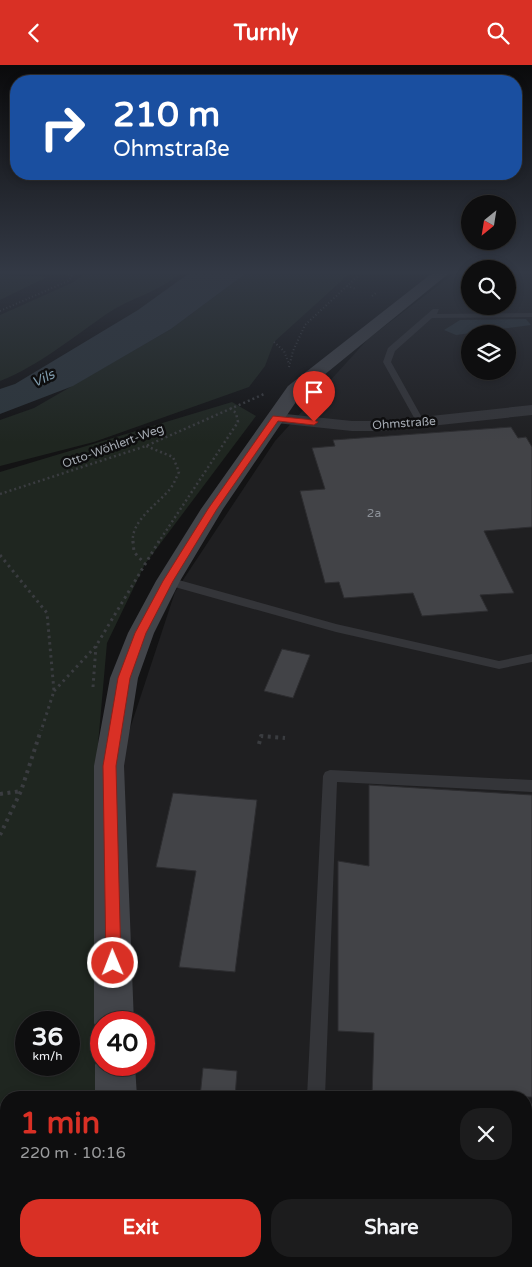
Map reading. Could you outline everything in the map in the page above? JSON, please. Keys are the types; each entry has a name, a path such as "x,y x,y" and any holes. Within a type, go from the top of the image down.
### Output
{"street":[{"path":"114,1011 110,766 124,678 141,633 168,581 275,405 300,397 330,362 371,330"},
{"name":"Ohmstraße","path":"275,405 352,426 421,423 532,410"},
{"path":"115,1076 116,1091"}],"lane":[{"path":"415,330 391,350 387,362 421,423"},
{"path":"168,581 336,628 499,665 532,658"},
{"path":"316,1091 330,777 532,785"}],"path":[{"path":"288,370 293,351 303,330"},
{"path":"274,342 284,351 290,364"},
{"name":"Otto-Wöhlert-Weg","path":"0,494 146,446 230,408 275,405"},
{"path":"54,691 96,646 178,510 238,422 236,413 230,408"},
{"path":"145,564 134,552 132,537 145,513 170,489 179,472 173,457 146,446"},
{"path":"0,555 47,613 54,691 21,791 0,835"},
{"path":"259,744 261,736 285,738"},
{"path":"0,794 21,791"}],"shaded area":[{"path":"0,330 84,330 28,368 0,381"},
{"path":"169,330 287,330 274,342 265,366 249,387 94,442 0,466 0,420 34,408"},
{"path":"380,330 461,330 461,380 516,380 516,330 532,330 532,1091 132,1091 131,1076 155,1076 155,1011 129,1011 118,765 175,592 275,441 368,339"},
{"path":"232,402 256,416 145,564 107,643 96,767 100,1011 90,1011 90,1076 102,1076 102,1091 0,1091 0,472"}],"water":[{"name":"Vils","path":"105,330 169,330 73,386 0,414 0,389 15,384"},
{"path":"444,330 461,330 461,334 456,335"}],"building":[{"path":"511,427 518,438 526,437 532,447 532,527 484,531 514,593 480,595 488,611 422,616 413,593 344,598 339,582 325,583 300,491 325,489 312,448 335,446 333,440"},
{"path":"282,649 310,655 293,698 264,691"},
{"path":"369,785 532,795 532,1091 372,1091 374,1033 338,1031 338,861 369,866"},
{"path":"173,793 257,800 235,972 179,967 196,871 156,867"},
{"path":"203,1068 237,1071 235,1091 201,1091"}],"route":[{"path":"113,963 110,766 124,678 141,633 168,581 212,509 276,418 314,422"}]}
